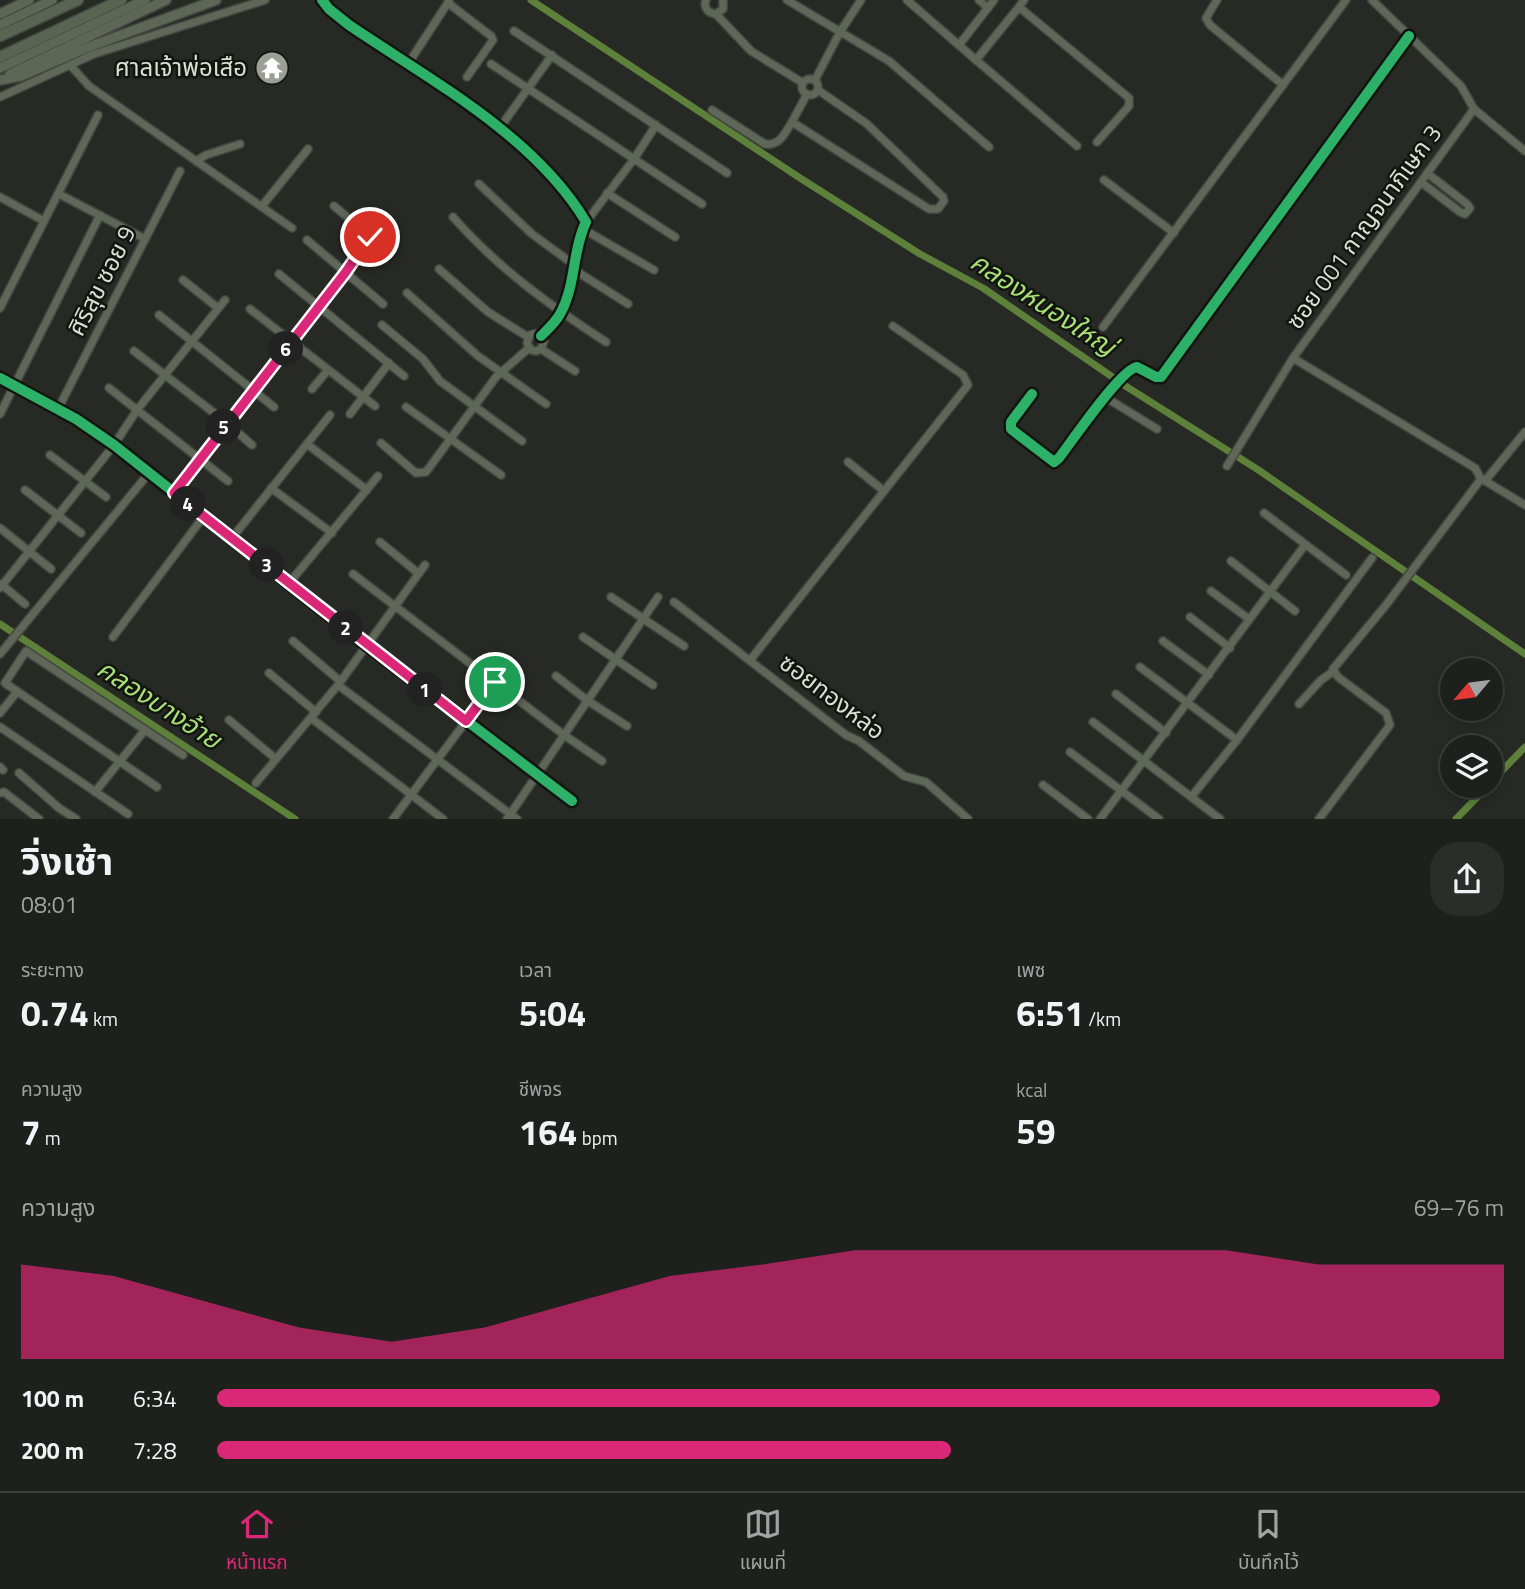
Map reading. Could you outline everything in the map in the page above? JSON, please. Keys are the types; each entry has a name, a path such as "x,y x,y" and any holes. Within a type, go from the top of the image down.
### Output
{"highway":[{"path":"0,36 78,0"},
{"path":"0,57 121,0"}],"main road":[{"path":"0,11 14,0"},
{"path":"0,11 29,0"},
{"path":"0,25 52,0"},
{"path":"0,68 145,0"},
{"path":"0,80 166,0"},
{"path":"0,80 21,75 216,0"}],"street":[{"path":"0,97 70,65 147,36 265,0"},
{"path":"322,0 349,25 499,128 557,180 576,204 585,225 653,270"},
{"path":"716,14 723,9 723,0"},
{"path":"787,0 888,61 989,147"},
{"path":"792,122 929,209 938,209 944,201 943,197 867,124 818,90 815,80 840,32 861,0"},
{"path":"907,0 1077,146"},
{"path":"979,0 988,8"},
{"path":"959,45 994,0"},
{"path":"1217,0 1206,18 1210,25 1283,85"},
{"path":"1103,327 1346,0"},
{"path":"1371,0 1461,86 1474,109 1525,151"},
{"path":"408,64 449,1 493,40 467,77"},
{"path":"705,1 708,11 716,14 751,51 803,83"},
{"path":"976,60 1021,3 1129,98 1129,106 1097,142"},
{"path":"513,31 727,173"},
{"path":"1032,394 1010,427 1016,435 1053,462 1059,458 1114,386 1135,366 1156,377 1163,374 1409,36"},
{"path":"499,128 552,55"},
{"path":"491,64 702,204"},
{"path":"70,65 89,86 292,228"},
{"path":"803,83 810,78 815,80"},
{"path":"803,83 802,88 807,94"},
{"path":"807,94 814,94 818,90"},
{"path":"712,110 765,145 771,145 780,140 807,94"},
{"name":"ซอย 001 กาญจนาภิเษก 3","path":"1474,109 1293,358 1475,468 1483,480 1524,503"},
{"path":"0,308 98,116"},
{"path":"541,336 561,313 585,225 656,125"},
{"path":"197,161 206,155 240,144"},
{"path":"262,206 308,149"},
{"name":"ศิริสุข ซอย 9","path":"58,409 180,171"},
{"path":"1421,182 1460,212 1468,212 1470,208 1467,204 1427,173"},
{"path":"1104,180 1174,233"},
{"path":"479,184 532,234 573,267 628,304"},
{"path":"607,193 675,237"},
{"path":"59,194 145,239"},
{"path":"0,197 44,221"},
{"path":"174,493 370,237 334,206"},
{"path":"0,414 100,215"},
{"path":"453,217 499,265 561,313 606,342"},
{"path":"307,240 383,304"},
{"path":"439,269 488,312 528,337"},
{"path":"279,274 404,376"},
{"path":"183,279 218,308"},
{"path":"407,293 478,356 546,404"},
{"path":"24,604 1,586 225,300"},
{"path":"250,309 375,406"},
{"path":"159,315 274,407"},
{"path":"382,325 423,359 440,381 522,440"},
{"path":"751,659 968,384 963,375 893,326"},
{"path":"528,337 536,334 541,336"},
{"path":"528,337 529,348 536,351 544,344 541,336"},
{"path":"381,443 418,474 431,468 472,406 500,372 529,348"},
{"path":"541,349 575,370"},
{"path":"134,351 252,445"},
{"path":"1229,463 1293,358"},
{"path":"349,414 389,363"},
{"path":"312,388 328,370"},
{"path":"0,378 58,409 114,445 367,645 572,801"},
{"path":"109,388 228,481"},
{"path":"1105,397 1157,429"},
{"path":"406,407 501,475"},
{"path":"232,538 330,415"},
{"path":"1319,819 1390,725 1386,713 1338,677 1334,671 1335,665 1483,480 1525,432"},
{"path":"307,444 367,490"},
{"path":"50,455 106,497"},
{"path":"848,462 884,491"},
{"path":"0,654 149,473"},
{"path":"290,582 378,476"},
{"path":"271,488 332,533"},
{"path":"25,490 81,533"},
{"path":"1264,513 1346,575"},
{"path":"113,637 204,516"},
{"path":"0,528 51,569"},
{"path":"380,542 418,573"},
{"path":"1100,819 1305,545"},
{"path":"1192,796 1237,740 1372,558"},
{"path":"1231,561 1295,611"},
{"path":"256,783 339,683 425,565"},
{"path":"353,574 602,761"},
{"path":"1211,591 1249,620"},
{"path":"611,597 684,646"},
{"path":"293,640 339,683 512,817 658,597"},
{"name":"ซอยทองหล่อ","path":"674,602 846,735 859,741 904,776 926,782 968,819"},
{"path":"1190,617 1230,648"},
{"path":"583,637 653,685"},
{"path":"1163,641 1209,675"},
{"path":"157,787 5,683 26,651 183,755"},
{"path":"393,819 508,665"},
{"path":"1140,667 1237,740"},
{"path":"1299,704 1321,680 1334,671"},
{"path":"269,673 313,715 443,819"},
{"path":"556,676 627,726"},
{"path":"0,713 17,692"},
{"path":"1116,694 1166,733"},
{"path":"229,720 276,759"},
{"path":"1093,722 1220,819"},
{"path":"0,727 128,814"},
{"path":"95,792 145,730"},
{"path":"1070,751 1159,819"},
{"path":"19,773 59,808 76,819"},
{"path":"1043,785 1088,819"},
{"path":"0,793 5,792 39,819"}],"waterway":[{"name":"คลองหนองใหญ่","path":"531,0 800,178 920,254 983,288 1127,387 1257,469 1525,654"},
{"name":"คลองบางอ้าย","path":"0,624 295,819"},
{"name":"คลองหนองใหญ่","path":"1503,770 1525,747"},
{"name":"คลองหนองใหญ่","path":"1456,819 1476,798"}],"cycle path":[{"path":"322,0 349,25 446,89 510,136 564,191 586,222 565,303 556,320 541,336"},
{"path":"1032,394 1011,422 1011,429 1054,462 1109,392 1130,371 1137,367 1161,377 1409,36"},
{"path":"0,378 76,419 114,445 367,645 572,801"}],"place":[{"name":"ศาลเจ้าพ่อเสือ","path":"272,68"}],"route":[{"path":"370,237 174,493 466,721 495,682"}]}
